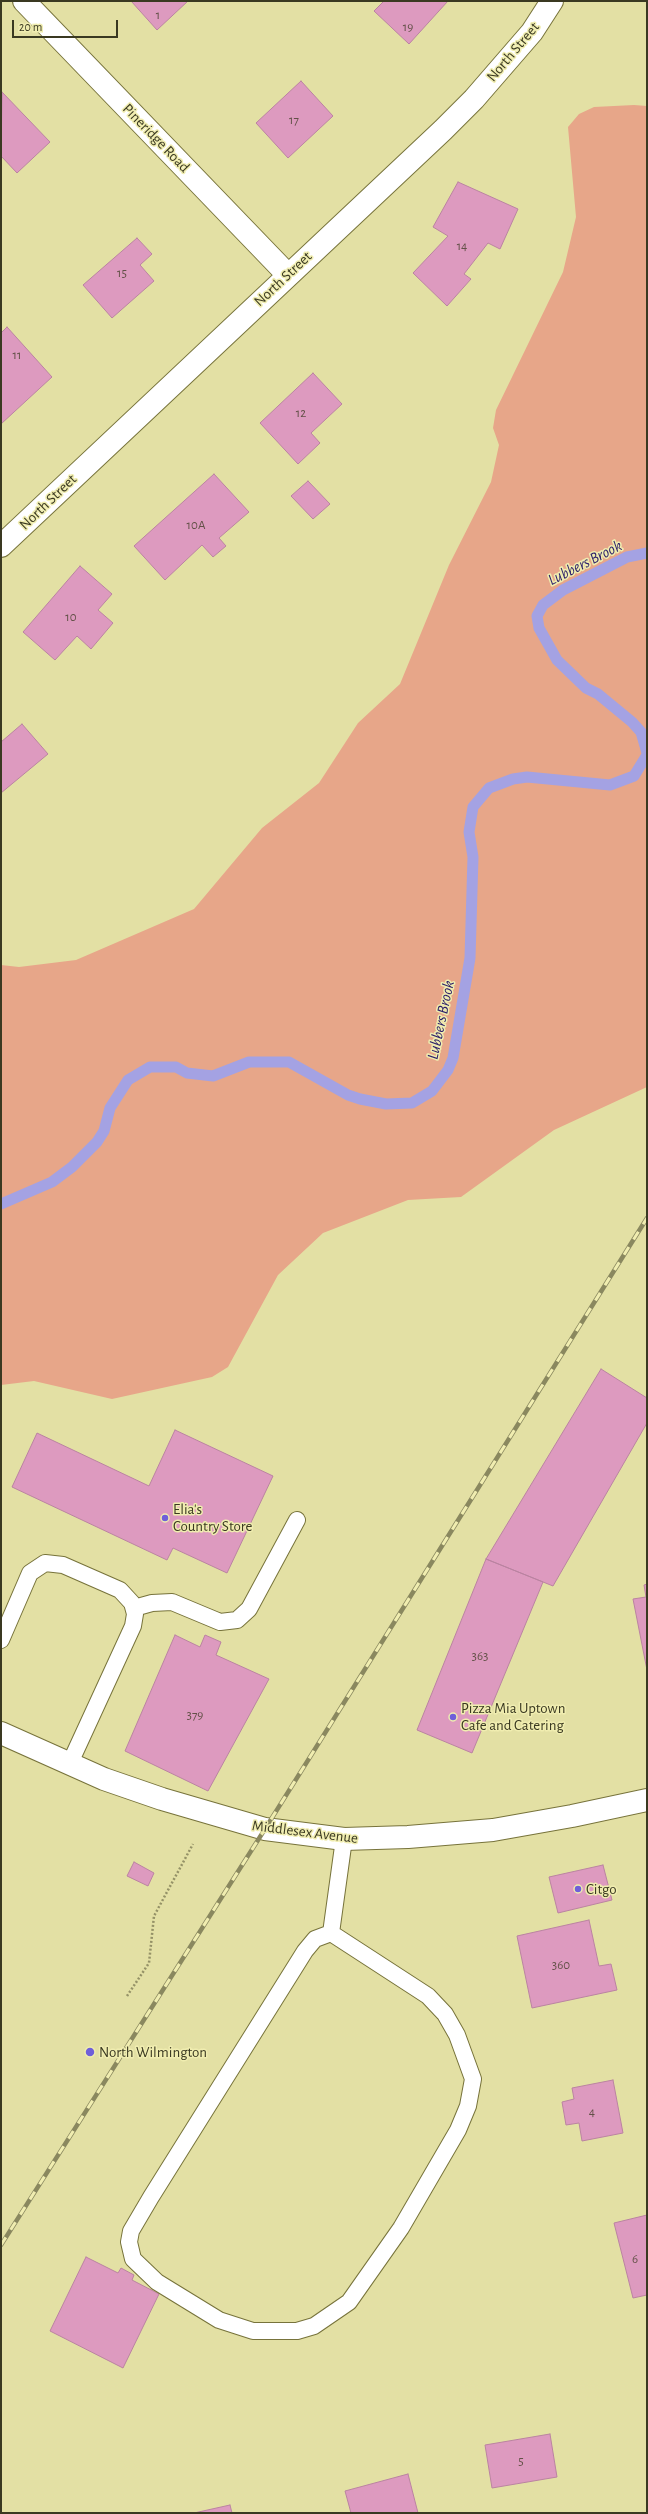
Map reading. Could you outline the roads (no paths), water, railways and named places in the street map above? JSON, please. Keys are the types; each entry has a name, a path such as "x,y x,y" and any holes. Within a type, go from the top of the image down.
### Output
{"street":[{"name":"Pineridge Road","path":"24,1 287,274"},
{"name":"North Street","path":"1,546 287,274 474,99 532,32 552,1"},
{"name":"Middlesex Avenue","path":"1,1733 70,1763 162,1799 265,1829 344,1839 408,1837 500,1829 647,1800"}],"lane":[{"path":"134,1608 152,1603 172,1602 220,1622 237,1620 249,1609 297,1520"},
{"path":"1,1640 30,1573 45,1563 63,1565 120,1590 130,1598 134,1608 133,1626 70,1763"},
{"path":"331,1933 344,1839"},
{"path":"331,1933 428,1996 445,2014 457,2035 473,2079 468,2106 458,2130 401,2228 350,2302 314,2326 297,2331 272,2333 253,2331 234,2326 199,2309 157,2282 133,2258 128,2242 131,2231 151,2197 305,1951 315,1939 331,1933"}],"waterway":[{"name":"Lubbers Brook","path":"647,553 627,557 563,590 543,605 537,616 539,628 557,660 586,688 598,694 632,722 641,732 647,753"},
{"name":"Lubbers Brook","path":"1,1204 52,1182 72,1167 97,1142 104,1131 110,1108 128,1080 150,1067 176,1067 187,1073 213,1076 249,1062 289,1062 348,1095 386,1104 412,1103 432,1091 448,1070 453,1058 470,958 473,857 469,832 473,807 489,788 513,779 527,777 610,785 634,776 647,755"}],"railway":[{"path":"1,2245 265,1829 647,1218"}],"place":[{"name":"Elia's Country Store","path":"165,1518"},
{"name":"Pizza Mia Uptown Cafe and Catering","path":"453,1717"},
{"name":"Citgo","path":"578,1889"},
{"name":"North Wilmington","path":"90,2052"}]}
